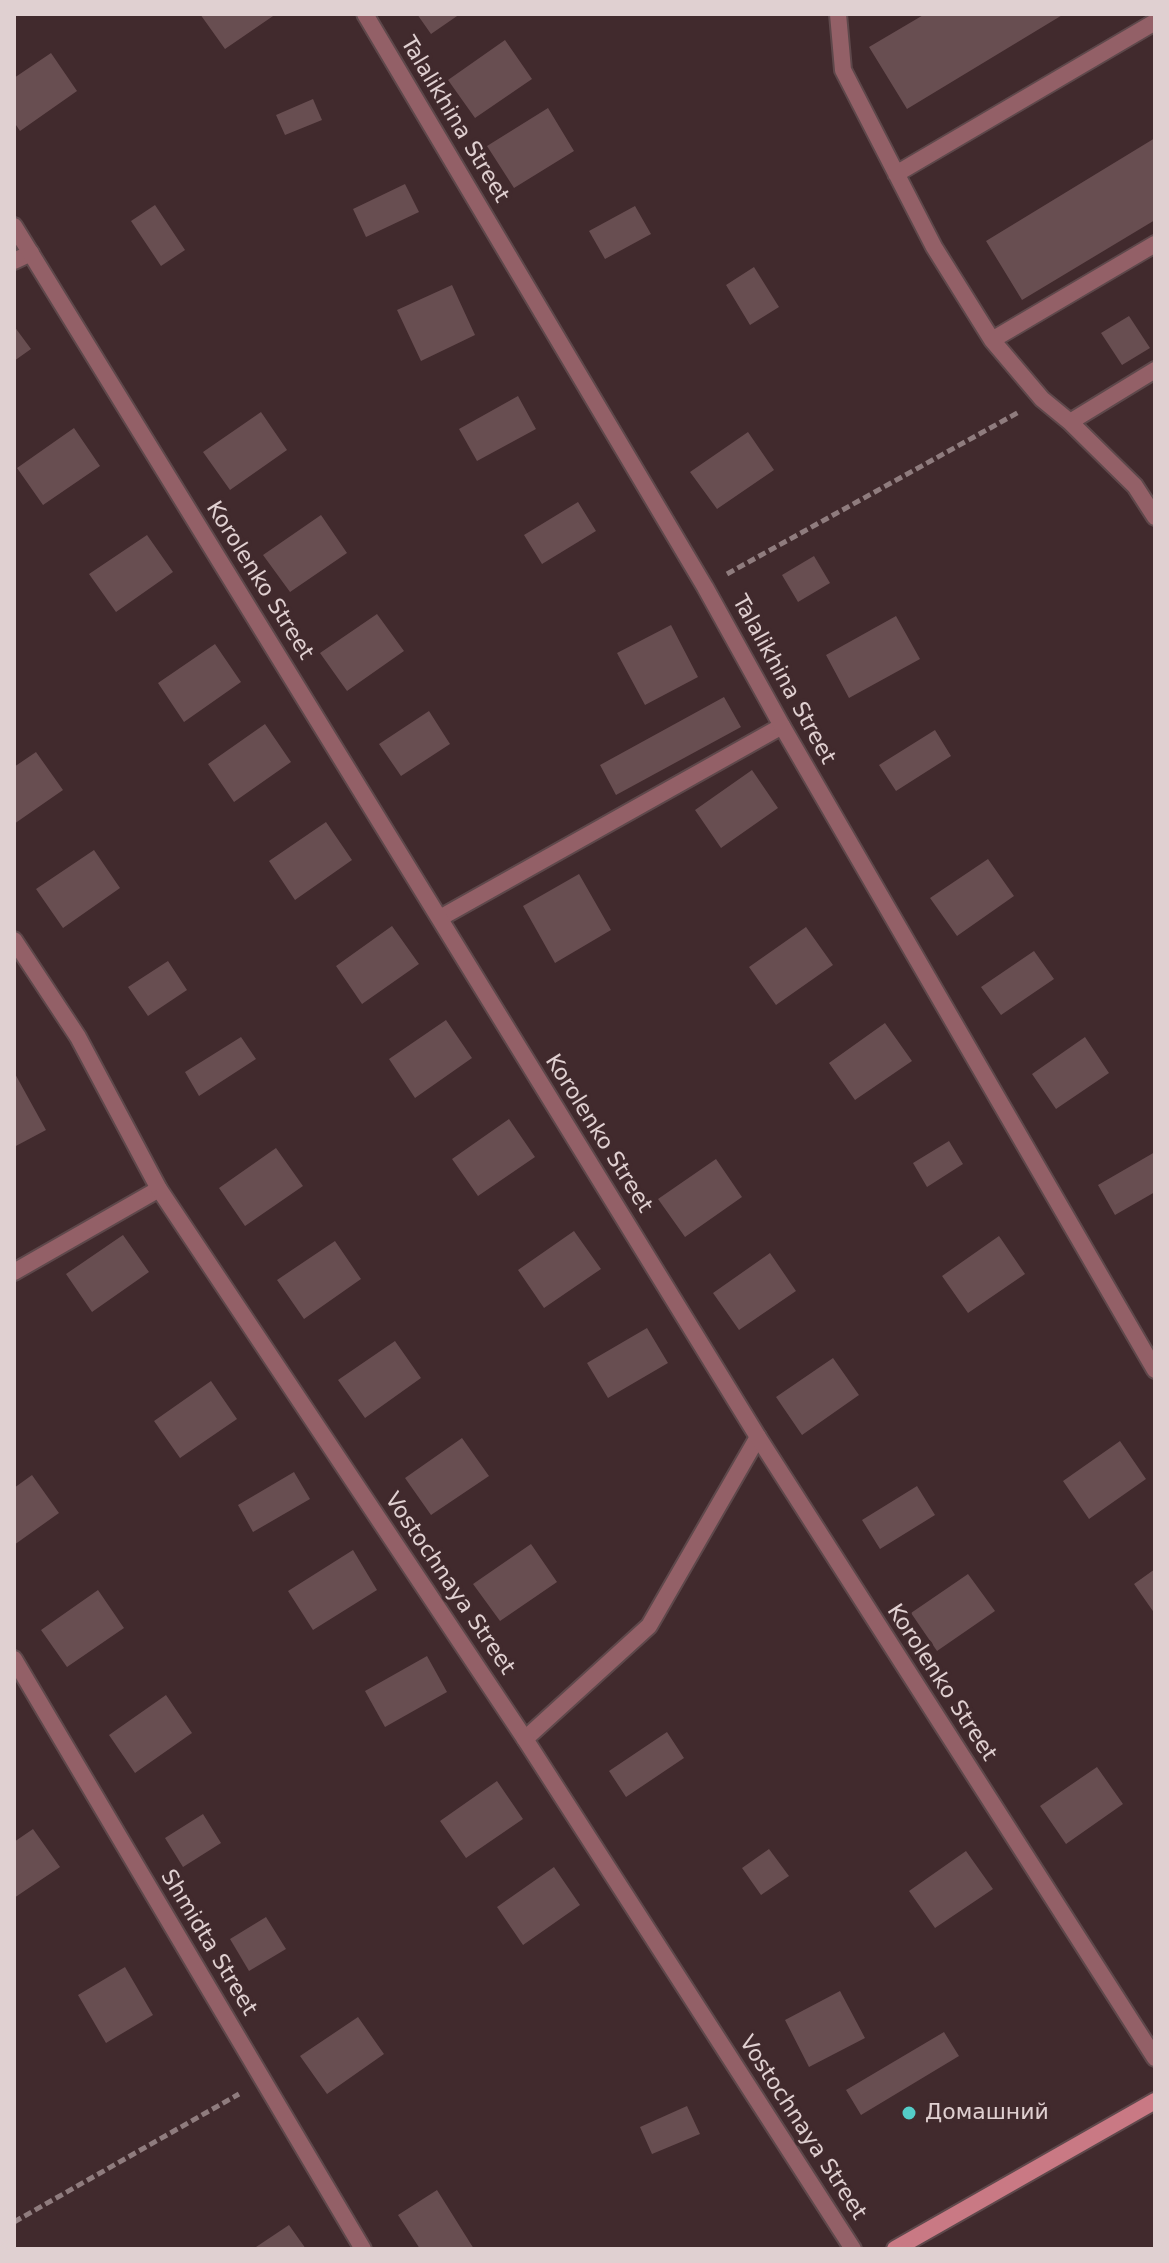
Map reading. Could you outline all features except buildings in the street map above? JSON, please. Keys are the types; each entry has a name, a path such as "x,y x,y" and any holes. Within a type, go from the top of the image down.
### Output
{"street":[{"name":"Talalikhina Street","path":"365,14 705,587 782,726 1155,1370"},
{"path":"838,14 843,70 934,247 992,340 1042,399 1135,486 1155,517"},
{"path":"896,174 1155,22"},
{"name":"Korolenko Street","path":"14,226 758,1437 1155,2058"},
{"path":"992,340 1155,244"},
{"path":"14,261 31,253"},
{"path":"1070,422 1155,370"},
{"path":"440,918 782,726"},
{"name":"Vostochnaya Street","path":"14,940 78,1037 159,1189 525,1739 853,2249"},
{"path":"14,1272 159,1189"},
{"path":"525,1739 649,1626 758,1437"},
{"name":"Shmidta Street","path":"14,1659 363,2249"},
{"path":"895,2249 1155,2101"}],"path":[{"path":"705,587 1042,399"},
{"path":"14,2222 263,2080"}],"place":[{"name":"Домашний","path":"909,2113"}]}
